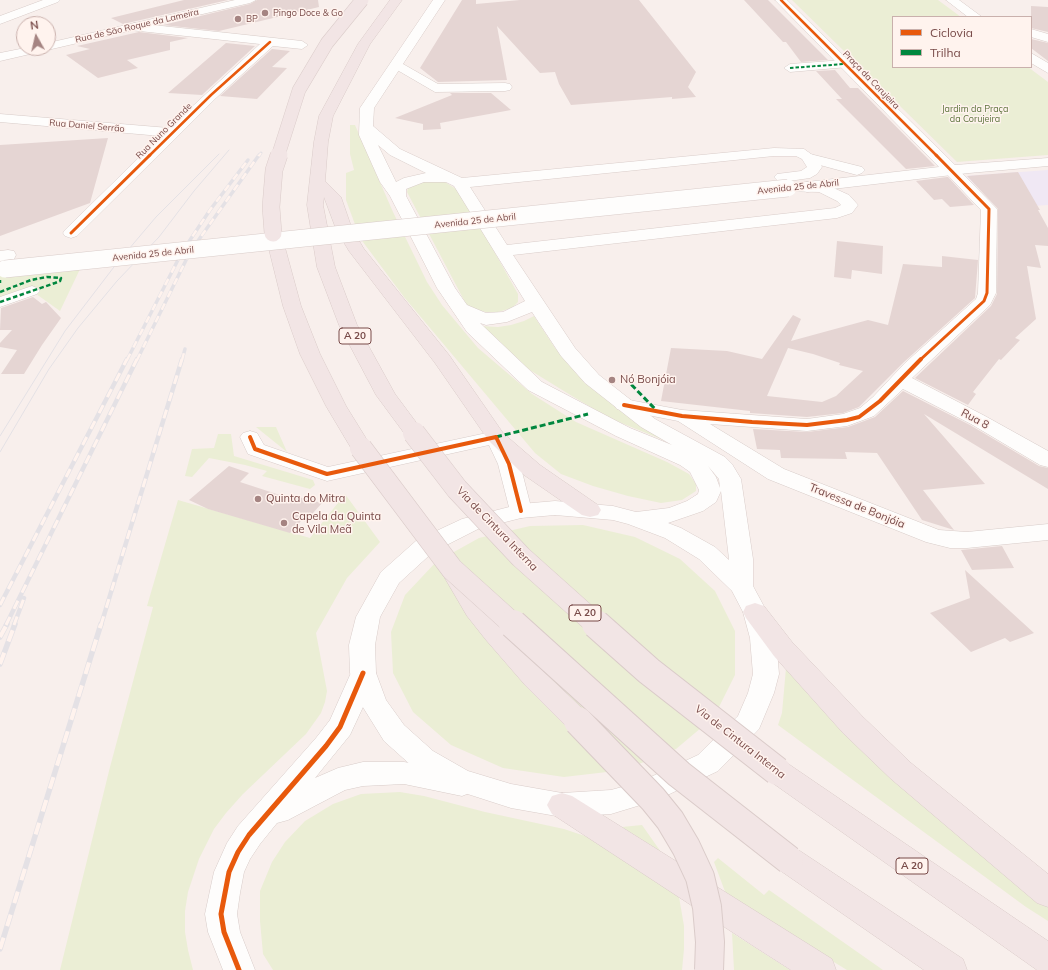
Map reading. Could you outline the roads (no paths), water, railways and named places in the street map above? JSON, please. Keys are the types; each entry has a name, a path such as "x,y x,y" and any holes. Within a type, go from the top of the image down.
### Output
{"highway":[{"path":"362,0 327,43 299,90 274,170 271,207 274,233 292,306 310,354 336,406 361,448 452,569 476,610 534,678 578,721 653,799 678,832 693,861 704,893 710,922 709,970"},
{"name":"Via de Cintura Interna","path":"396,0 364,44 326,116 321,142 315,205 326,268 348,325 386,395 457,489 521,557 649,670 777,771 1048,959"},
{"path":"318,183 333,197 344,229 357,251 442,359 496,437 532,470 590,510"},
{"path":"452,569 680,774 789,860 951,970"},
{"path":"755,612 789,655 853,725 901,771 1048,893"},
{"path":"562,805 766,937 820,970"}],"street":[{"path":"0,20 54,0"},
{"name":"Rua de São Roque da Lameira","path":"56,45 250,0"},
{"path":"439,0 367,108 368,129 366,135 388,182 398,196 424,248 459,308 474,328 536,386 623,432 688,460 698,467 705,477 710,490 708,497 695,506 672,515 636,519"},
{"name":"Praça da Corujeira","path":"682,416 807,425 834,423 859,416 867,412 901,380 912,367 984,301 987,293 989,209 781,0"},
{"path":"952,0 975,16"},
{"path":"134,27 302,45"},
{"path":"1032,33 1048,38"},
{"name":"Rua Nuno Grande","path":"71,233 211,95 270,42"},
{"path":"0,57 16,54"},
{"path":"1032,57 1048,69"},
{"path":"396,64 435,88 505,87"},
{"path":"790,68 844,64"},
{"name":"Rua Daniel Serrão","path":"0,118 174,133"},
{"path":"368,129 395,152 453,180 503,251 535,303 579,366 592,379 648,423 717,462 724,469 730,479 741,559 742,586"},
{"path":"398,196 398,187 409,181 424,177 453,180 498,178 774,152 794,152 804,154 810,158 857,170"},
{"path":"810,158 815,167 806,181 836,193 844,198 850,205"},
{"path":"945,166 1048,162"},
{"name":"Avenida 25 de Abril","path":"806,181 857,170 945,166"},
{"name":"Avenida 25 de Abril","path":"3,262 783,183 869,180 945,166"},
{"path":"503,251 584,240 842,212 850,205 853,196 852,190 869,180"},
{"path":"0,302 32,291"},
{"path":"459,308 473,316 497,318 507,317 535,303"},
{"name":"Rua 8","path":"901,380 978,420 1048,460"},
{"path":"624,405 682,416"},
{"name":"Travessa de Bonjóia","path":"682,416 776,474 934,537 950,540 967,540 1048,532"},
{"path":"250,437 255,449 327,474 496,437 509,464 521,511"},
{"path":"263,819 326,785 338,780 363,774 404,773 476,786 532,800 562,805 610,802 647,792 708,763 748,722 761,693 766,674 763,638 755,612 742,586 707,553 673,533 636,519 590,510 555,508 521,511 470,524 425,546 390,578 368,617 362,645 364,673 374,704 394,733 423,759 459,780 476,786"},
{"path":"239,970 224,932 221,914 229,872 238,852 263,819 326,746 340,727 364,673"}],"tram line":[{"path":"0,452 49,369 78,328 117,281 159,237 194,191 229,150"},
{"path":"0,436 65,331 117,263 156,217 219,154"}],"railway":[{"path":"137,360 190,252 259,155"},
{"path":"127,360 182,252 210,210 248,160"},
{"path":"182,360 185,349"},
{"path":"0,605 127,359"},
{"path":"6,625 137,359"},
{"path":"101,625 182,359"},
{"path":"14,625 24,598"},
{"path":"0,637 7,624"},
{"path":"0,664 15,624"},
{"path":"0,949 101,624"}],"place":[{"name":"Pingo Doce & Go","path":"265,13"},
{"name":"BP","path":"238,19"},
{"name":"Nó Bonjóia","path":"612,380"},
{"name":"Quinta do Mitra","path":"258,499"},
{"name":"Capela da Quinta de Vila Meã","path":"284,523"}],"park label":[{"name":"Jardim da Praça da Corujeira","path":"975,114"}]}
